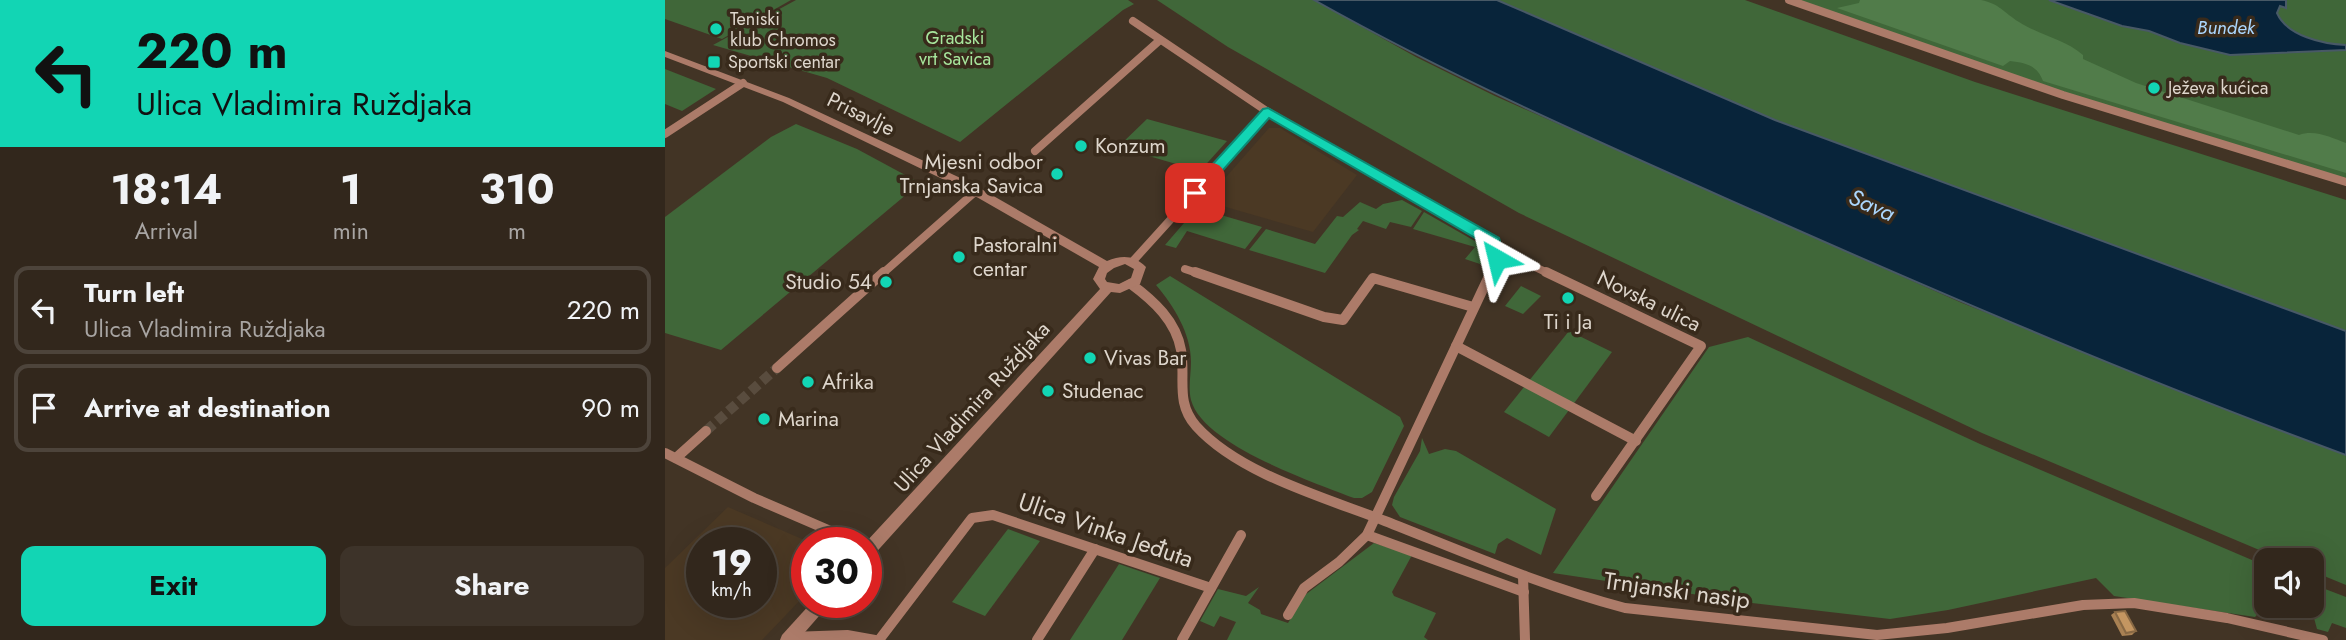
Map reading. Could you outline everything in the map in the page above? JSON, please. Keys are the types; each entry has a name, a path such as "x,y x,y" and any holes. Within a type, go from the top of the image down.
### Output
{"street":[{"path":"1789,0 2063,95 2346,182"},
{"path":"1133,21 1268,112 1493,242 1497,259 1367,535 1339,562 1304,588 1288,615"},
{"path":"1035,151 1160,40"},
{"name":"Prisavlje","path":"665,54 803,107 976,191 1107,266"},
{"path":"665,134 743,83"},
{"path":"1133,261 1268,112"},
{"path":"777,368 976,191"},
{"name":"Novska ulica","path":"1518,259 1701,346 1597,496"},
{"path":"1119,260 1133,261 1141,271 1131,285 1119,289 1108,288 1099,279 1107,266 1119,260"},
{"path":"1185,269 1324,317 1343,320 1373,278 1473,307"},
{"name":"Trnjanski nasip","path":"1131,285 1167,314 1182,352 1180,400 1203,433 1229,452 1262,470 1561,590 1625,608 1904,638 2083,605 2134,603 2227,618 2323,640"},
{"name":"Ulica Vladimira Ruždjaka","path":"882,535 1108,288"},
{"path":"1456,346 1472,352 1636,441"},
{"path":"706,431 671,456 754,498 821,527"},
{"name":"Ulica Vinka Jeđuta","path":"877,640 972,518 993,515 1211,588"},
{"name":"Ulica Vinka Jeđuta","path":"1182,640 1241,535"},
{"path":"1367,535 1524,592"},
{"path":"1037,640 1095,549"},
{"path":"1523,576 1525,640"},
{"path":"789,638 807,618"},
{"path":"789,638 838,635 877,640"}],"shaded area":[{"path":"1269,128 1280,128 1357,175 1313,232 1205,201"},
{"path":"728,507 774,527 707,527"},
{"path":"777,528 791,534 791,610 762,640 665,640 665,568 686,548 686,618 777,618"}],"green space":[{"name":"Teniski klub Chromos","path":"665,0 791,0 722,39 665,19"},
{"name":"Gradski vrt Savica","path":"796,0 1128,0 1134,4 1123,10 960,142 827,78 713,45"},
{"path":"1157,0 1314,0 1416,57 1495,96 1962,303 2346,455 2346,585 2324,576 2324,548 2255,548 1982,433 1519,213 1228,47"},
{"path":"1497,0 1745,0 1975,82 2346,200 2346,331 1775,120"},
{"name":"Bundek","path":"1793,0 2346,0 2346,180 2056,91"},
{"path":"1860,0 1987,2 2027,26 2076,50 2083,55 2083,59 2136,83 2299,135 2317,134 2346,143 2346,173 2043,81 2038,71 2026,64 2010,61 2003,66 1837,8 1859,3"},
{"path":"665,69 716,89 682,111 665,104"},
{"path":"1147,119 1227,141 1200,171 1118,147"},
{"path":"796,124 857,149 920,183 721,350 665,333 665,217 771,137"},
{"path":"1402,200 1422,211 1411,227 1390,222 1386,229 1363,221 1325,273 1249,250 1266,229 1315,244 1337,216 1343,217 1360,202 1376,209 1383,204"},
{"path":"1197,208 1262,227 1245,249 1187,231 1176,248 1165,245"},
{"path":"1424,212 1480,244 1487,253 1483,265 1465,259 1475,247 1413,229"},
{"path":"1170,276 1400,417 1404,426 1372,492 1362,498 1354,498 1288,472 1237,447 1200,416 1190,395 1191,362 1185,331 1175,311 1156,285"},
{"path":"1521,286 1541,296 1523,314 1505,306"},
{"path":"1569,331 1612,352 1549,437 1504,412"},
{"path":"1748,337 1980,444 2254,561 2254,617 2114,596 2096,578 1948,610 1890,619 1752,603 1553,573 1709,347"},
{"path":"1422,438 1429,454 1445,449 1456,451 1556,509 1541,555 1507,538 1498,544 1495,554 1400,517 1392,505 1394,497 1420,451"},
{"path":"1008,529 1040,541 985,616 952,602"},
{"path":"1374,543 1412,555 1392,592 1394,596 1436,613 1424,637 1428,640 1227,640 1236,622 1220,616 1214,627 1200,621 1218,589 1246,596 1259,587 1248,603 1260,610 1261,614 1288,623 1305,595"},
{"path":"1119,564 1160,578 1122,640 1070,640"},
{"path":"2324,589 2346,597 2346,628 2332,623 2328,632 2317,629 2314,618 2324,618"}],"water":[{"name":"Sava","path":"1314,0 1497,0 1775,120 2346,331 2346,455 2124,369 1646,163 1423,58"},
{"name":"Bundek","path":"2049,0 2286,0 2286,8 2280,6 2277,13 2289,28 2327,43 2346,45 2346,50 2230,55 2180,43 2149,31 2122,26"}],"building":[{"path":"2125,611 2136,631 2126,633 2115,612"}],"tunnel":[{"path":"706,431 777,368"}],"place":[{"name":"Teniski klub Chromos","path":"716,29"},
{"name":"Sportski centar","path":"714,62"},
{"name":"Ježeva kućica","path":"2154,88"},
{"name":"Konzum","path":"1081,146"},
{"name":"Mjesni odbor Trnjanska Savica","path":"1057,174"},
{"name":"Pastoralni centar","path":"959,257"},
{"name":"Studio 54","path":"886,282"},
{"name":"Ti i Ja","path":"1568,298"},
{"name":"Vivas Bar","path":"1090,358"},
{"name":"Afrika","path":"808,382"},
{"name":"Studenac","path":"1048,391"},
{"name":"Marina","path":"764,419"}],"route":[{"path":"1195,193 1268,112 1493,242 1497,259"}]}
